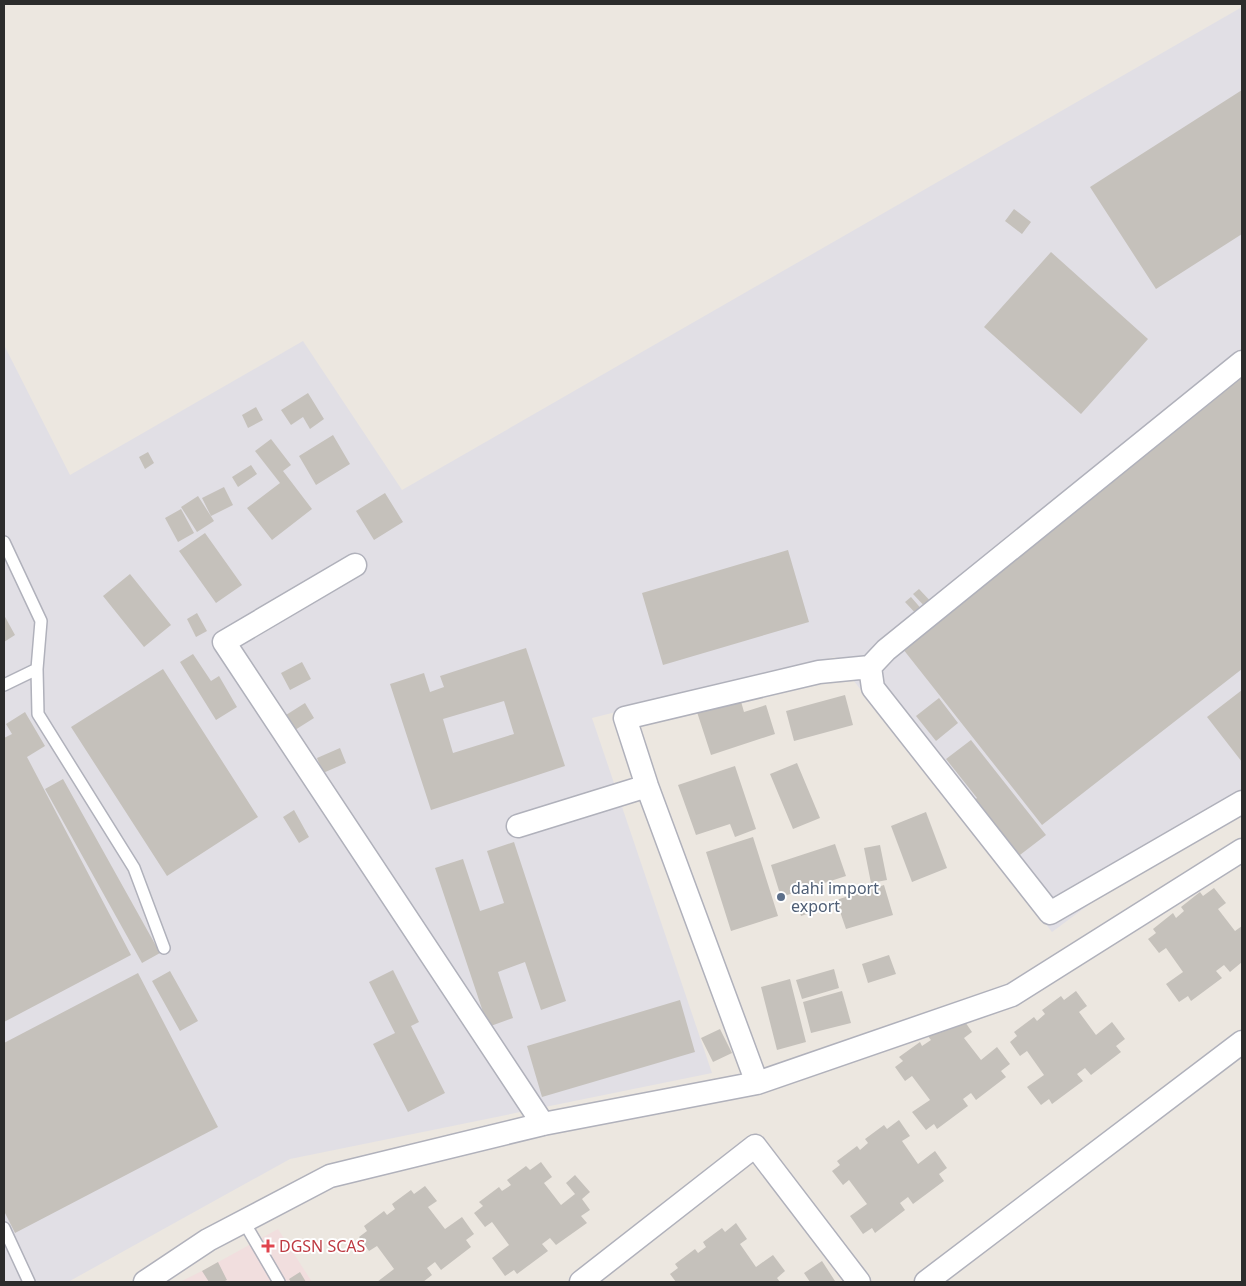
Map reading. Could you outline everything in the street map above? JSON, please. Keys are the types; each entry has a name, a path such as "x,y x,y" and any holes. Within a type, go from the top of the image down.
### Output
{"street":[{"path":"757,1083 647,786 625,718 819,672 870,667 886,650 1242,362"},
{"path":"355,565 224,642 543,1124"},
{"path":"870,667 873,688 1050,914 1242,802"},
{"path":"518,826 647,786"},
{"path":"145,1282 208,1240 330,1176 543,1124 757,1083 1012,995 1242,850"},
{"path":"926,1282 1242,1042"},
{"path":"581,1282 754,1146 858,1282"}],"lane":[{"path":"4,542 41,621 37,669 38,714 134,868 164,948"},
{"path":"4,685 37,669"},
{"path":"244,1222 279,1282"},
{"path":"4,1228 29,1282"}],"shaded area":[{"path":"1242,7 1242,791 1052,932 835,657 592,718 712,1073 290,1159 68,1282 4,1282 4,345 70,475 303,341 402,490"},
{"name":"DGSN SCAS","path":"278,1229 312,1282 180,1282 202,1271"}],"building":[{"path":"1242,90 1242,234 1156,289 1090,187"},
{"path":"1014,209 1031,222 1022,234 1005,221"},
{"path":"1051,252 1148,339 1081,414 984,327"},
{"path":"1242,376 1242,669 1042,825 899,644"},
{"path":"308,393 324,419 310,429 303,417 291,425 281,410"},
{"path":"256,407 263,420 248,428 242,415"},
{"path":"333,435 350,464 316,485 299,456"},
{"path":"271,439 291,465 283,471 312,509 272,540 247,508 280,483 255,451"},
{"path":"148,452 154,463 145,469 139,457"},
{"path":"251,465 257,474 238,487 232,477"},
{"path":"224,487 233,505 211,516 202,498"},
{"path":"385,493 403,522 374,540 356,511"},
{"path":"198,496 214,521 197,532 181,507"},
{"path":"181,509 194,533 178,542 165,518"},
{"path":"205,533 242,585 216,603 179,551"},
{"path":"788,550 809,622 663,665 642,593"},
{"path":"130,574 171,625 144,647 103,596"},
{"path":"919,589 935,606 929,611 913,594"},
{"path":"911,597 924,612 919,617 905,602"},
{"path":"197,613 207,631 196,637 187,619"},
{"path":"4,615 15,635 4,642"},
{"path":"526,648 565,766 431,810 390,684 424,673 430,692 444,687 440,676","holes":["504,701 514,734 453,753 443,719"]},
{"path":"193,654 211,681 219,676 237,707 216,720 180,662"},
{"path":"302,662 311,679 290,690 281,673"},
{"path":"163,669 258,817 167,876 71,727"},
{"path":"1242,690 1242,762 1207,717"},
{"path":"845,695 853,725 794,741 786,711"},
{"path":"740,698 744,712 766,705 775,734 711,755 697,712"},
{"path":"939,698 958,723 936,741 916,716"},
{"path":"305,703 314,718 295,730 286,715"},
{"path":"25,712 45,746 27,757 131,955 4,1022 4,738 12,734 6,724"},
{"path":"971,740 1046,835 1012,861 968,805 977,798 946,759"},
{"path":"340,748 346,763 323,773 317,758"},
{"path":"797,763 820,818 793,829 770,774"},
{"path":"735,766 756,829 735,837 730,824 696,835 678,785"},
{"path":"63,779 160,953 142,963 45,789"},
{"path":"294,810 309,837 299,843 283,817"},
{"path":"926,812 947,868 912,882 891,826"},
{"path":"753,837 778,916 731,931 706,852"},
{"path":"514,842 566,1001 541,1010 525,962 498,972 513,1018 488,1027 435,868 463,859 480,911 504,903 487,851"},
{"path":"835,844 846,876 781,897 771,865"},
{"path":"880,845 887,880 871,883 864,848"},
{"path":"884,885 893,915 846,929 836,900"},
{"path":"1214,888 1226,903 1218,909 1235,931 1242,926 1242,962 1230,972 1224,965 1216,971 1222,978 1191,1001 1188,996 1179,1002 1166,984 1183,972 1166,948 1159,953 1148,939 1156,933 1153,929 1173,913 1176,918 1184,911 1181,907 1200,892 1203,896"},
{"path":"813,903 816,911 801,916 798,907"},
{"path":"889,955 896,974 868,983 862,964"},
{"path":"834,969 839,988 802,999 796,980"},
{"path":"393,970 419,1022 411,1026 445,1093 408,1112 373,1044 395,1033 369,982"},
{"path":"170,971 198,1021 180,1031 152,981"},
{"path":"138,973 218,1127 15,1233 4,1211 4,1043"},
{"path":"790,979 806,1042 777,1050 761,987"},
{"path":"842,991 851,1023 811,1033 803,1002"},
{"path":"1076,991 1087,1006 1079,1012 1096,1035 1112,1022 1125,1039 1116,1046 1121,1052 1091,1075 1085,1068 1077,1074 1083,1081 1052,1104 1049,1099 1041,1105 1027,1087 1044,1075 1027,1051 1020,1056 1010,1042 1017,1036 1014,1032 1034,1017 1037,1021 1045,1014 1042,1010 1061,996 1064,1000"},
{"path":"680,1000 695,1052 542,1097 527,1046"},
{"path":"961,1016 972,1032 964,1038 981,1060 997,1047 1010,1064 1001,1071 1006,1077 976,1100 971,1093 963,1099 968,1106 937,1129 934,1124 926,1130 912,1112 930,1100 912,1076 905,1081 895,1067 903,1061 899,1057 920,1042 922,1046 931,1040 927,1035"},
{"path":"720,1029 732,1053 713,1062 701,1038"},
{"path":"899,1120 910,1136 902,1141 918,1164 935,1151 947,1168 939,1174 944,1181 913,1204 908,1197 900,1203 905,1210 875,1233 872,1228 863,1234 850,1216 867,1204 849,1180 843,1185 832,1171 840,1165 837,1161 857,1146 860,1150 868,1143 865,1139 884,1125 887,1129"},
{"path":"541,1162 552,1177 544,1183 561,1205 575,1194 566,1183 575,1175 590,1192 582,1199 590,1210 581,1216 587,1223 556,1245 550,1238 542,1244 548,1251 517,1274 514,1270 505,1276 492,1258 509,1245 492,1222 485,1227 474,1213 483,1206 479,1202 499,1187 502,1191 511,1185 507,1180 526,1166 530,1170"},
{"path":"425,1186 437,1201 428,1207 445,1229 462,1217 474,1234 466,1240 471,1247 441,1270 435,1262 427,1268 432,1275 423,1282 377,1282 394,1269 377,1246 369,1251 359,1237 367,1231 364,1226 384,1211 387,1215 395,1209 392,1204 411,1190 414,1194"},
{"path":"736,1223 747,1239 740,1244 756,1267 773,1255 785,1271 777,1278 780,1282 676,1282 670,1274 678,1268 675,1264 695,1249 698,1253 706,1247 703,1242 722,1228 725,1232"},
{"path":"822,1261 835,1281 810,1282 804,1273"},
{"path":"218,1262 227,1280 223,1282 209,1282 202,1271"},
{"path":"300,1272 306,1282 291,1282 289,1279"}],"place":[{"name":"dahi import export","path":"781,897"},
{"name":"DGSN SCAS","path":"268,1246"}]}
